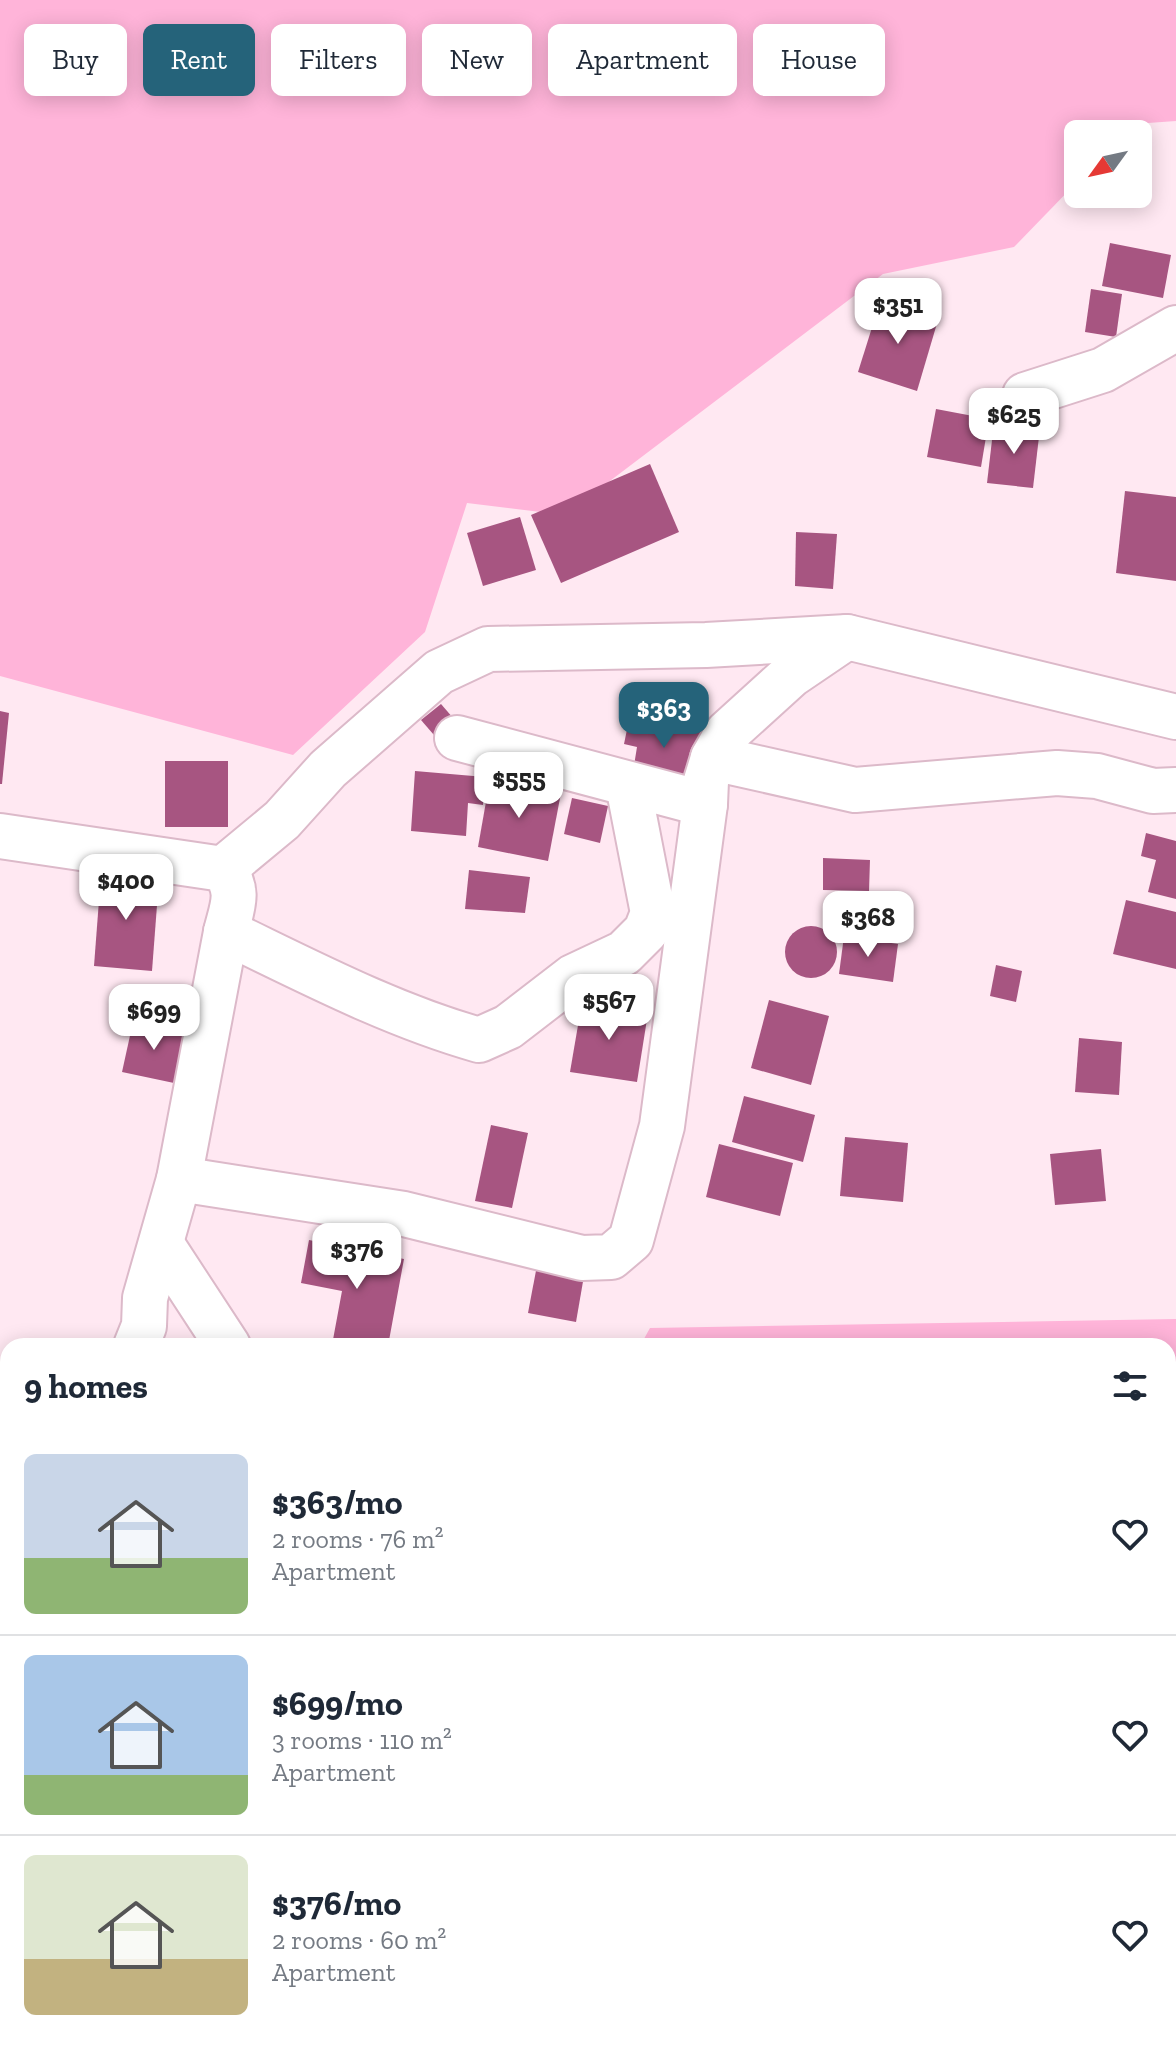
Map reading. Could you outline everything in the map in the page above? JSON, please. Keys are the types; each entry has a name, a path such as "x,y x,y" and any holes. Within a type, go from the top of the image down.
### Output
{"street":[{"path":"1025,395 1103,370 1176,328"},
{"path":"223,869 282,820 328,769 439,672 488,649 706,645 847,637 1176,717"},
{"path":"179,1179 404,1214 582,1258 611,1257 631,1240 662,1126 706,781 713,758 727,733 791,675 847,637"},
{"path":"457,738 705,804"},
{"path":"713,758 855,790 1057,773 1097,776 1153,791 1176,790"},
{"path":"226,932 366,999 443,1030 479,1040 508,1027 573,977 624,953 646,931 653,913 628,785"},
{"path":"0,836 223,869 235,896 179,1179 145,1298 144,1326 139,1338"},
{"path":"162,1245 223,1338"}],"shaded area":[{"path":"0,0 1176,0 1176,121 1064,120 1064,195 1014,247 883,274 565,515 467,503 425,632 293,755 0,676"},
{"path":"1176,1319 1176,1338 644,1338 650,1328"}],"building":[{"path":"1110,243 1171,255 1163,298 1102,286"},
{"path":"1091,289 1122,294 1116,337 1085,332"},
{"path":"880,302 938,320 917,391 858,372"},
{"path":"936,409 989,419 981,467 927,457"},
{"path":"994,423 1040,428 1033,488 987,483"},
{"path":"650,464 679,532 561,583 531,515"},
{"path":"1125,491 1176,497 1176,581 1116,573"},
{"path":"520,517 536,570 483,586 467,533"},
{"path":"796,532 837,534 833,589 795,586"},
{"path":"441,704 460,726 440,742 421,720"},
{"path":"0,711 9,713 2,784 0,784"},
{"path":"630,715 709,731 685,788 632,778 637,747 624,744"},
{"path":"165,761 228,761 228,827 165,827"},
{"path":"415,771 485,777 483,805 468,803 466,836 411,831"},
{"path":"490,779 561,793 548,861 478,847"},
{"path":"572,798 608,806 600,843 564,834"},
{"path":"1146,833 1176,841 1176,899 1148,892 1156,860 1141,856"},
{"path":"823,858 870,860 869,891 823,890"},
{"path":"469,870 530,877 525,913 465,909"},
{"path":"101,874 159,879 152,971 94,966"},
{"path":"1126,900 1176,912 1176,969 1113,954"},
{"path":"811,926 829,934 837,952 829,970 811,978 793,970 785,952 793,934"},
{"path":"844,936 898,944 893,982 839,974"},
{"path":"996,965 1022,971 1016,1002 990,996"},
{"path":"769,1000 829,1016 811,1085 751,1068"},
{"path":"582,1002 648,1013 637,1082 570,1072"},
{"path":"133,1022 185,1032 174,1083 122,1072"},
{"path":"1079,1038 1122,1042 1119,1095 1075,1092"},
{"path":"744,1096 815,1115 803,1162 732,1142"},
{"path":"491,1125 528,1133 512,1208 475,1201"},
{"path":"845,1137 908,1143 903,1202 840,1196"},
{"path":"719,1144 793,1163 780,1216 706,1197"},
{"path":"1101,1149 1106,1201 1055,1205 1050,1154"},
{"path":"309,1240 404,1259 389,1338 333,1338 342,1291 301,1283"},
{"path":"538,1260 585,1270 576,1322 528,1313"}]}
